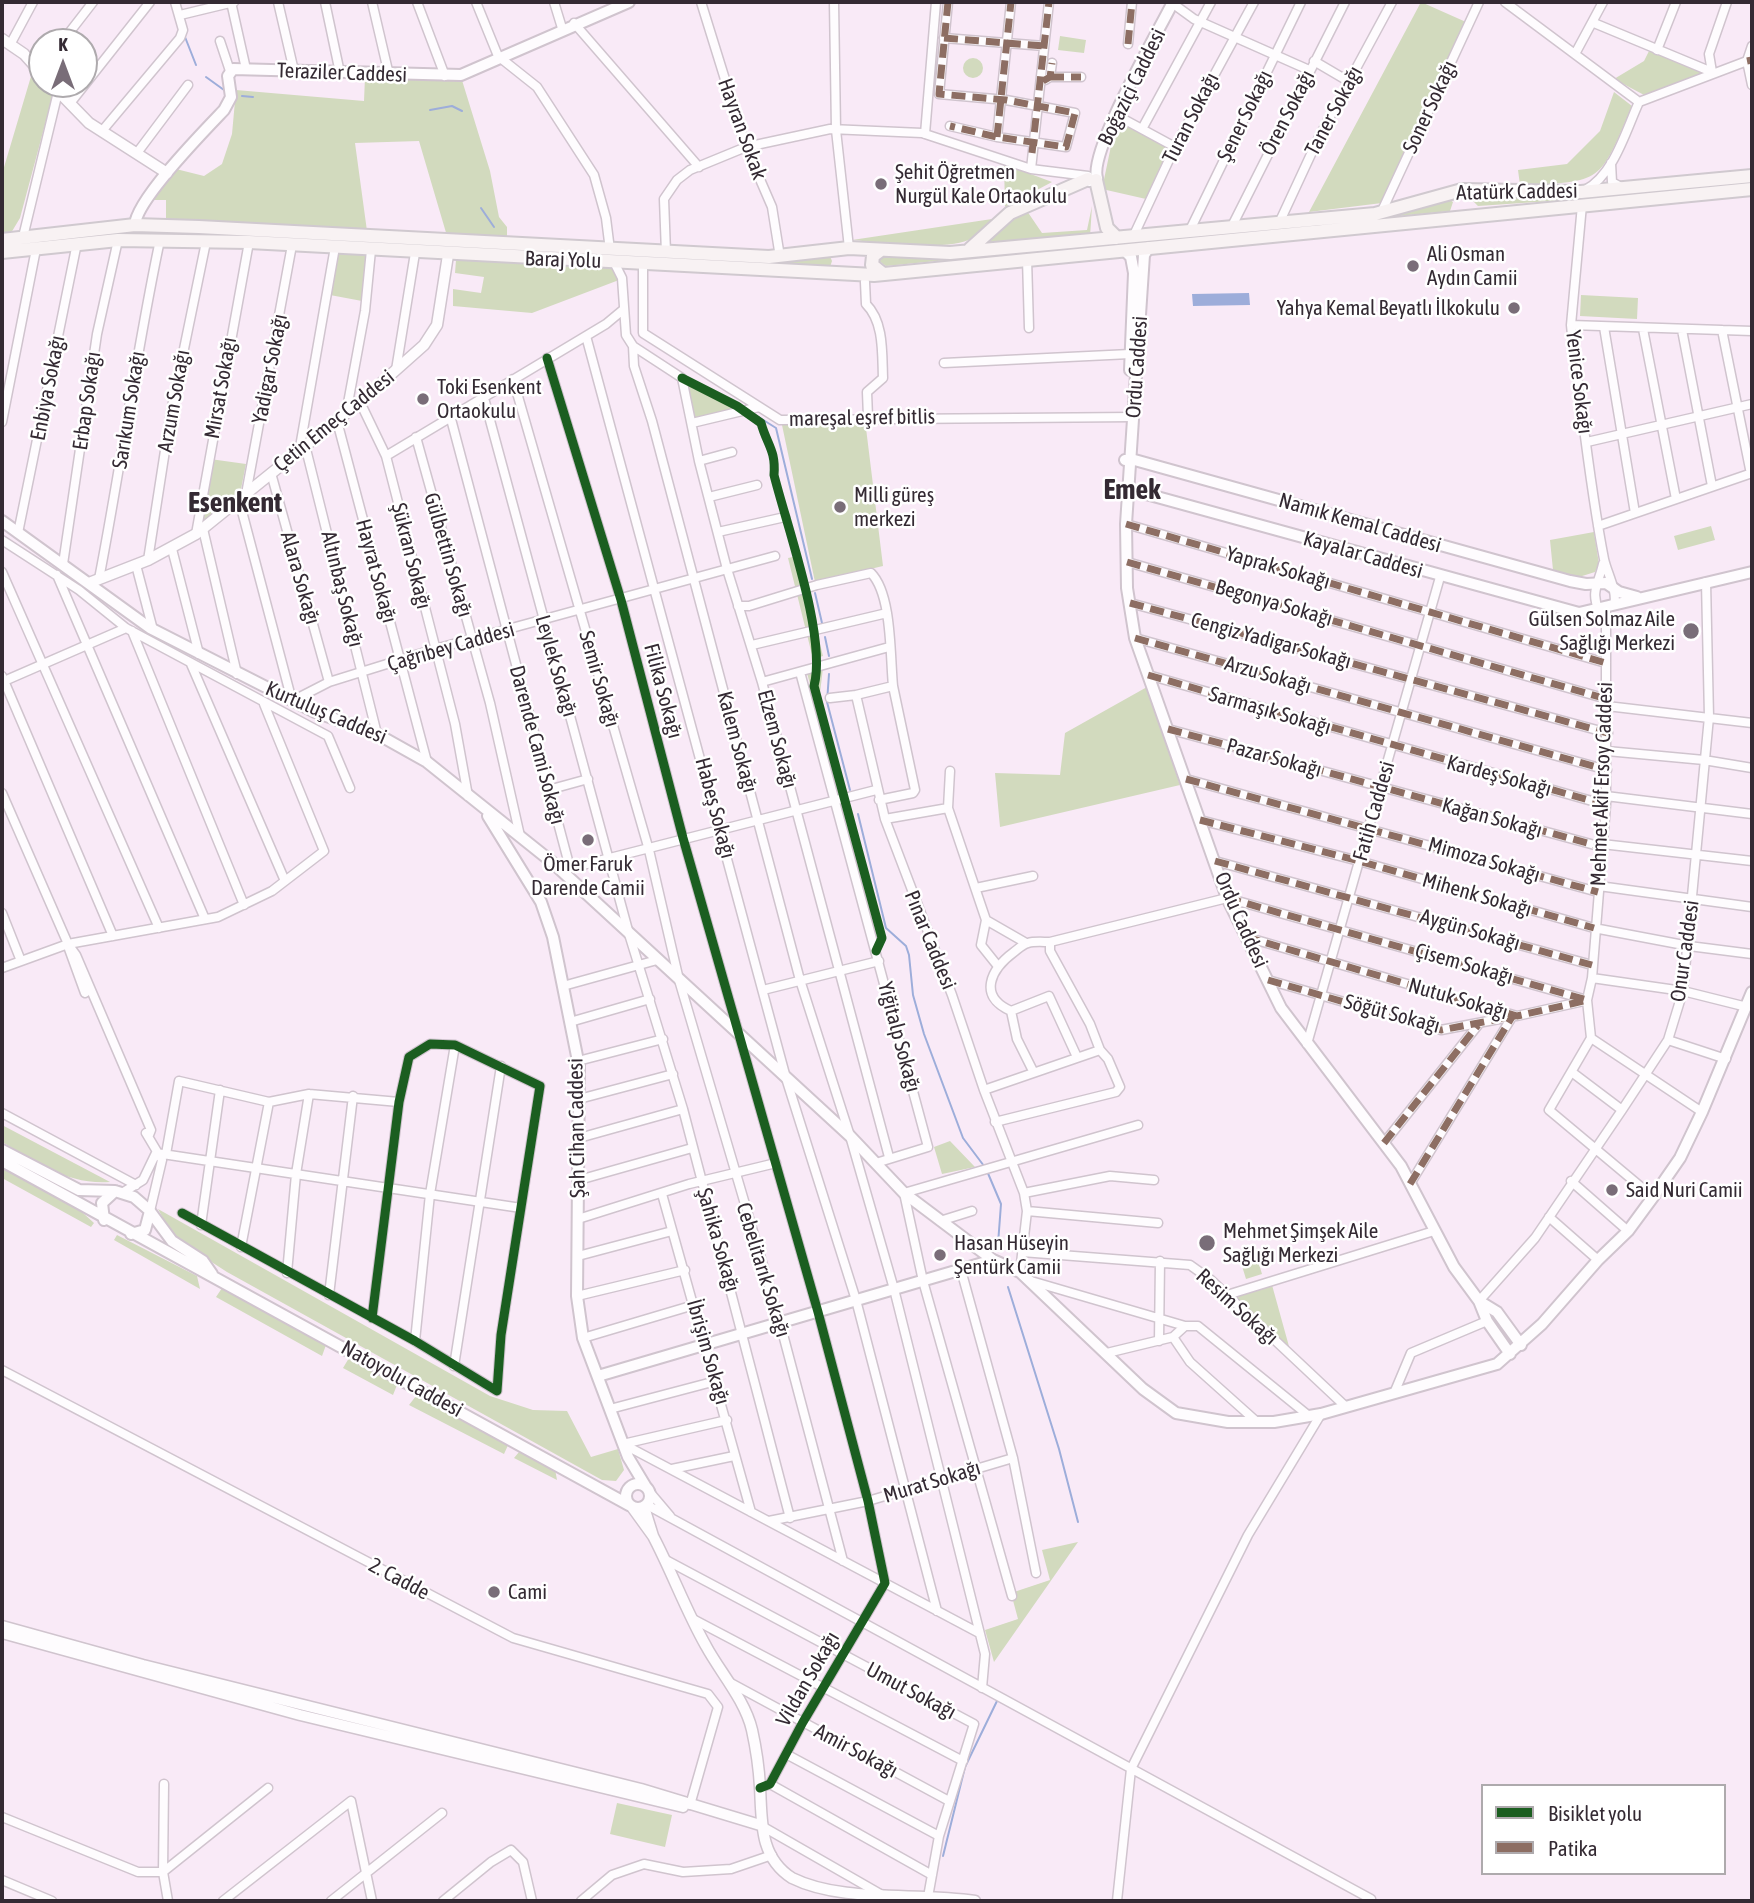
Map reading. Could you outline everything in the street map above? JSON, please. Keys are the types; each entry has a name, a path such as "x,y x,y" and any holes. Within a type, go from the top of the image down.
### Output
{"main road":[{"name":"Teraziler Caddesi","path":"230,71 246,69 340,74 461,75 562,28 629,2"},
{"name":"Boğaziçi Caddesi","path":"1092,177 1101,145 1172,2"},
{"path":"135,225 135,216 167,173 224,110 230,97 230,71"},
{"name":"Atatürk Caddesi","path":"1117,238 1381,213 1450,192 1478,190 1582,199 1624,188 1752,176"},
{"path":"966,252 982,241 991,229 1010,214 1092,177 1107,228 1117,238"},
{"name":"Atatürk Caddesi","path":"1125,250 1477,214 1582,199 1752,189"},
{"path":"1477,214 1469,202 1478,190"},
{"path":"1448,217 1458,207 1450,192"},
{"name":"Baraj Yolu","path":"2,240 135,225 448,248 612,256 666,253 780,257 849,248 912,254 966,252 1117,238"},
{"name":"Baraj Yolu","path":"2,252 118,240 249,242 415,253 448,248"},
{"name":"Ordu Caddesi","path":"1149,247 1144,255 1128,460 1126,562 1135,638 1227,898 1281,1008 1384,1143 1410,1184 1454,1267 1479,1301"},
{"path":"881,250 873,256 872,265 883,274"},
{"name":"Baraj Yolu","path":"612,256 643,263 829,275 883,274 1125,250"},
{"name":"Ordu Caddesi","path":"1125,250 1131,257 1134,273 1130,354 1131,417"},
{"path":"829,275 835,266 832,251"},
{"name":"Namık Kemal Caddesi","path":"1128,460 1545,574 1595,584 1606,583 1629,596 1643,597"},
{"name":"Kayalar Caddesi","path":"1128,489 1440,577 1579,613 1643,597"},
{"name":"Kurtuluş Caddesi","path":"2,521 63,564 94,581 153,630 292,701 377,734 427,762 485,811 566,870 629,934 850,1136 904,1193 993,1260 1020,1272 1143,1389 1176,1413 1228,1422 1256,1422 1315,1415 1395,1391 1485,1369 1510,1354 1628,1231 1680,1158 1726,1059 1752,992"},
{"path":"1643,597 1752,572"},
{"name":"Şah Cihan Caddesi","path":"485,811 541,902 553,937 578,1061 577,1296 583,1338 628,1457"},
{"path":"516,858 519,846 524,844 534,848"},
{"path":"2,1150 79,1190 118,1192"},
{"name":"Natoyolu Caddesi","path":"2,1161 104,1220 214,1276 589,1483 638,1506"},
{"path":"104,1220 102,1203 118,1192"},
{"name":"Natoyolu Caddesi","path":"118,1192 134,1197 150,1211 163,1232 203,1261 214,1276"},
{"path":"131,1234 145,1230 150,1211"},
{"path":"598,1376 993,1260"},
{"path":"1479,1301 1487,1321 1510,1354"},
{"path":"1479,1301 1497,1312 1521,1345"},
{"path":"628,1457 650,1498 638,1506 625,1498 628,1489 628,1457"},
{"path":"589,1483 628,1489 636,1484 647,1488"}],"street":[{"path":"28,60 6,41 33,2"},
{"path":"73,28 93,2"},
{"path":"71,103 150,2"},
{"path":"102,131 180,38 183,30 175,2"},
{"path":"180,15 232,2 246,69"},
{"path":"278,2 294,71"},
{"path":"325,2 340,74"},
{"path":"372,2 389,75"},
{"path":"418,2 445,76"},
{"path":"476,2 498,56"},
{"path":"554,2 562,28"},
{"name":"Hayran Sokak","path":"701,2 746,147 772,207 780,257"},
{"path":"834,2 836,130 849,248"},
{"path":"925,134 936,2"},
{"path":"948,2 939,94 1000,100 1075,113 1066,147 997,137 950,126"},
{"path":"997,137 1011,2"},
{"path":"1031,169 1049,2"},
{"path":"1128,44 1132,2"},
{"path":"1172,2 1200,22 1309,70"},
{"path":"1142,129 1211,2"},
{"name":"Turan Sokağı","path":"1133,237 1175,147 1233,36 1254,2"},
{"name":"Şener Sokağı","path":"1190,230 1301,2"},
{"name":"Ören Sokağı","path":"1232,226 1345,2"},
{"name":"Taner Sokağı","path":"1280,222 1319,137 1391,2"},
{"name":"Soner Sokağı","path":"1381,213 1479,2"},
{"path":"1505,2 1639,102"},
{"path":"1575,54 1603,2"},
{"path":"1657,50 1676,2"},
{"path":"1713,72 1709,54 1727,2"},
{"path":"574,23 699,167"},
{"path":"1594,23 1713,72"},
{"path":"944,38 1044,46"},
{"path":"220,41 230,71"},
{"path":"1752,46 1747,61 1752,85"},
{"name":"Kalem Sokağı","path":"498,56 537,87 594,175 606,218 612,256 622,278 626,335 633,346 634,366 656,433 692,579 800,980 850,1136 894,1289 985,1654 982,1688"},
{"path":"1314,61 1348,81"},
{"path":"1582,199 1611,162 1639,102 1747,61"},
{"path":"1050,77 1052,63"},
{"path":"1040,83 1050,77 1081,77"},
{"path":"137,153 188,85"},
{"path":"23,237 53,98"},
{"path":"66,98 102,131 167,173"},
{"path":"1116,115 1175,147"},
{"path":"666,253 664,199 677,180 699,167 746,147 836,130 925,134 1031,169 1092,177"},
{"path":"1611,162 1612,182 1624,188"},
{"name":"Yenice Sokağı","path":"1582,199 1571,325 1598,526 1615,594 1607,608"},
{"name":"Erbap Sokağı","path":"63,564 97,334 118,240"},
{"name":"Sarıkum Sokağı","path":"94,581 119,475 139,337 160,240"},
{"name":"Arzum Sokağı","path":"148,561 171,412 206,242"},
{"name":"Mirsat Sokağı","path":"200,531 249,242"},
{"name":"Enbiya Sokağı","path":"18,533 77,243"},
{"name":"Yadigar Sokağı","path":"243,497 292,245"},
{"path":"303,446 335,247"},
{"name":"Çetin Emeç Caddesi","path":"94,581 148,561 200,531 346,414 424,345 437,325 448,248"},
{"path":"2,422 36,249"},
{"path":"346,414 365,311 371,250"},
{"path":"396,370 415,253"},
{"path":"1027,259 1029,328"},
{"name":"mareşal eşref bitlis","path":"643,263 643,333 780,420 868,416 1131,417"},
{"path":"865,282 866,304 877,315 879,325 883,378 867,392 868,416"},
{"path":"386,456 586,336 624,309"},
{"path":"1571,325 1752,331"},
{"path":"1604,327 1634,513"},
{"path":"1643,329 1676,499"},
{"path":"1682,330 1713,486"},
{"path":"1598,526 1752,473 1722,330"},
{"name":"Habeş Sokağı","path":"586,336 721,828 786,1078 856,1300 908,1490 937,1611"},
{"name":"Elzem Sokağı","path":"633,346 682,378 699,461 727,569 752,645 889,1157"},
{"path":"944,363 1130,354"},
{"name":"Filika Sokağı","path":"547,358 621,600 683,838 818,1312 868,1501 885,1583"},
{"name":"Semir Sokağı","path":"513,379 649,850 679,980"},
{"name":"Leylek Sokağı","path":"484,398 542,621 629,934 640,964"},
{"name":"Şükran Sokağı","path":"360,402 386,456 455,724 468,797"},
{"path":"1587,442 1752,404"},
{"path":"692,423 759,407"},
{"name":"Darende Cami Sokağı","path":"451,419 548,790 566,870"},
{"name":"Hayrat Sokağı","path":"337,421 427,762"},
{"name":"Gülbettin Sokağı","path":"416,437 472,639 520,836"},
{"name":"Altınbaş Sokağı","path":"303,446 377,734"},
{"path":"699,461 732,452"},
{"name":"Alara Sokağı","path":"271,473 329,682"},
{"path":"709,497 757,485"},
{"path":"243,497 292,701"},
{"path":"718,532 785,517"},
{"name":"Yaprak Sokağı","path":"1126,524 1606,663"},
{"path":"200,531 237,674"},
{"path":"2,540 57,575 129,630 328,736 350,788"},
{"path":"172,549 199,654"},
{"name":"Çağrıbey Caddesi","path":"292,701 329,682 435,649 775,556"},
{"path":"1604,558 1595,584 1594,597 1607,608"},
{"name":"Begonya Sokağı","path":"1126,562 1421,644 1607,702 1752,723"},
{"path":"136,565 153,630"},
{"path":"2,572 159,928"},
{"path":"738,606 750,606 817,585 871,573 879,581 887,613 892,685 915,790 913,793 879,800"},
{"path":"57,575 85,646 205,919"},
{"name":"Fatih Caddesi","path":"1307,1045 1440,577"},
{"name":"Onur Caddesi","path":"1479,1301 1549,1217 1668,1040 1683,991 1689,946 1695,853 1709,717 1706,582"},
{"name":"Cengiz Yadigar Sokağı","path":"1130,603 1608,733"},
{"name":"Mehmet Akif Ersoy Caddesi","path":"1591,1038 1587,1000 1592,978 1606,800 1607,608"},
{"path":"752,645 887,613"},
{"path":"113,936 2,680 129,630"},
{"path":"129,630 244,905"},
{"name":"Arzu Sokağı","path":"1135,638 1607,770"},
{"path":"762,682 889,647"},
{"path":"191,664 285,881"},
{"name":"Yiğitalp Sokağı","path":"800,672 928,1147 876,1163"},
{"name":"Sarmaşık Sokağı","path":"1148,676 1392,747"},
{"path":"830,698 856,695 892,685"},
{"name":"Pınar Caddesi","path":"856,695 876,790 885,819 952,995 995,1122 1024,1193 1027,1211 1020,1272"},
{"path":"2,968 68,944 205,919 244,905 272,891 324,851 264,704"},
{"name":"Pazar Sokağı","path":"1168,729 1381,788"},
{"name":"Kardeş Sokağı","path":"1392,747 1606,800 1701,806 1752,814"},
{"path":"1607,751 1704,760 1752,768"},
{"path":"950,771 948,808 986,920 981,945 997,965"},
{"path":"548,790 588,779"},
{"name":"Mimoza Sokağı","path":"1186,779 1598,889 1752,907"},
{"name":"Kağan Sokağı","path":"1381,788 1602,846 1695,853 1752,861"},
{"path":"566,870 649,850 758,818 835,802 876,790"},
{"path":"2,793 68,944 76,955 108,1040 151,1130 149,1135 156,1153 162,1160 150,1211"},
{"path":"885,819 948,808"},
{"name":"Mihenk Sokağı","path":"1200,820 1359,861 1594,928 1689,946 1752,954"},
{"name":"Aygün Sokağı","path":"1215,861 1592,965"},
{"path":"976,888 1033,876"},
{"path":"986,920 1026,943 1050,942 1227,898"},
{"name":"Çisem Sokağı","path":"1227,898 1587,1000"},
{"path":"2,913 22,961"},
{"name":"Nutuk Sokağı","path":"1246,937 1515,1017 1587,1000"},
{"path":"995,1122 1116,1092 1120,1087 1108,1059 1100,1050 1090,1024 1050,951 1050,942"},
{"path":"1026,943 997,965 990,985 991,996 1000,1006 1011,1011 1049,996 1077,1057"},
{"path":"563,986 657,960"},
{"path":"763,990 879,961"},
{"name":"Şahika Sokağı","path":"640,964 683,1109 790,1518"},
{"path":"1592,978 1683,991 1746,1007"},
{"name":"Cebelitarık Sokağı","path":"679,980 733,1173 780,1323 843,1561"},
{"name":"Söğüt Sokağı","path":"1268,980 1441,1030 1515,1017"},
{"path":"570,1022 650,999"},
{"path":"1011,1011 1017,1039 1033,1071"},
{"path":"1410,1184 1515,1017"},
{"path":"1384,1143 1479,1025"},
{"path":"1653,1196 1549,1111 1591,1038 1702,1112"},
{"path":"578,1061 663,1039"},
{"path":"1668,1040 1726,1059"},
{"path":"182,1213 201,1226 287,1273 415,1341 497,1391 501,1335 540,1086 455,1045 430,1045 409,1058 399,1102 372,1318"},
{"path":"415,1341 430,1194 455,1045"},
{"path":"984,1090 1100,1050"},
{"path":"454,1366 501,1066"},
{"path":"1573,1073 1622,1110"},
{"path":"579,1099 673,1074"},
{"path":"166,1154 179,1081 269,1102 309,1094 399,1102"},
{"path":"201,1226 220,1090"},
{"path":"287,1273 296,1174 309,1094"},
{"path":"329,1295 353,1096"},
{"path":"241,1247 269,1102"},
{"path":"579,1138 683,1109"},
{"path":"2,1113 136,1185"},
{"path":"1012,1597 978,1468 923,1281 904,1193 1010,1160 1138,1125"},
{"path":"579,1180 692,1148"},
{"path":"156,1153 521,1208"},
{"path":"118,1192 136,1185 148,1174 156,1153"},
{"path":"578,1219 702,1181 776,1163"},
{"path":"1024,1193 1110,1176 1154,1180"},
{"path":"1571,1181 1628,1231"},
{"name":"İbrişim Sokağı","path":"662,1194 751,1512"},
{"path":"940,1221 972,1211"},
{"path":"1027,1211 1158,1223"},
{"path":"1549,1217 1598,1260"},
{"path":"578,1256 671,1231"},
{"path":"1227,1295 1434,1231"},
{"name":"Resim Sokağı","path":"1022,1252 1190,1265 1227,1295 1345,1406"},
{"path":"1159,1341 1160,1261"},
{"path":"577,1296 685,1270"},
{"path":"961,1270 1013,1458 1036,1573"},
{"path":"1030,1281 1185,1326 1198,1326 1315,1415 1248,1535 1131,1769 1117,1901"},
{"path":"583,1338 694,1305"},
{"path":"1395,1391 1411,1353 1487,1321"},
{"path":"1107,1353 1173,1338 1185,1326"},
{"path":"1173,1338 1190,1362 1256,1422"},
{"name":"2. Cadde","path":"2,1370 513,1638 708,1694 718,1707 690,1805"},
{"path":"610,1409 716,1381"},
{"path":"623,1444 727,1420"},
{"path":"623,1444 979,1633"},
{"path":"671,1469 734,1456"},
{"name":"Murat Sokağı","path":"769,1521 868,1501 1013,1458"},
{"path":"647,1488 674,1520"},
{"path":"638,1506 674,1520 1371,1899"},
{"path":"638,1506 693,1619 752,1727 765,1786 760,1825 772,1855 791,1878 815,1889 860,1900 885,1896 975,1901"},
{"name":"Umut Sokağı","path":"666,1560 974,1724 963,1761"},
{"name":"Vildan Sokağı","path":"765,1786 885,1583"},
{"path":"693,1619 963,1761 939,1836 929,1898"},
{"path":"2,1626 143,1665 641,1789 760,1825 885,1896"},
{"path":"2,1633 300,1715 682,1808 690,1805"},
{"name":"Amir Sokağı","path":"727,1681 949,1801"},
{"path":"786,1754 939,1836"},
{"path":"164,1784 163,1872 168,1901"},
{"path":"765,1786 932,1875"},
{"path":"2,1817 138,1871 163,1872 268,1788"},
{"path":"223,1901 351,1801 372,1901"},
{"path":"331,1901 442,1813"},
{"path":"443,1901 491,1862 511,1850 523,1862 532,1901"},
{"path":"581,1901 612,1875 644,1864 682,1872 731,1869 772,1855"},
{"path":"2,1881 52,1901"},
{"path":"162,1901 166,1892"}],"green space":[{"path":"1421,2 1466,22 1382,203 1309,212"},
{"path":"1060,36 1086,40 1084,53 1058,50"},
{"path":"1650,49 1707,72 1646,96 1614,79 1644,61"},
{"path":"973,58 980,61 983,68 980,75 973,78 966,75 963,68 966,61"},
{"path":"365,77 461,77 490,171 499,217 507,227 507,238 447,236 419,141 355,143 367,231 166,220 166,200 151,200 176,169 204,176 222,164 232,134 236,90 364,101"},
{"path":"28,86 28,98 52,98 20,218 11,233 2,235 2,174"},
{"path":"1614,92 1632,106 1612,150 1595,173 1584,179 1568,182 1520,185 1518,170 1567,164 1600,131"},
{"path":"1123,124 1171,147 1146,199 1102,189 1111,146"},
{"path":"1004,164 1052,182 1005,207"},
{"path":"1596,195 1596,198 1478,206 1472,200 1477,196 1539,199"},
{"path":"1447,198 1453,202 1450,211 886,266 879,261 884,254 955,257 1004,253 1261,224"},
{"path":"1092,206 1090,237 986,244 1003,223 1027,211 1042,233 1087,230"},
{"path":"992,219 980,232 962,242 914,245 852,240"},
{"path":"460,247 829,254 832,261 830,267 459,250"},
{"path":"337,250 369,252 362,301 330,295"},
{"path":"456,260 611,266 619,280 532,313 453,306 453,289 481,293 484,277 455,273"},
{"path":"1581,295 1638,298 1637,319 1580,316"},
{"path":"686,383 739,410 694,421"},
{"path":"865,420 883,566 815,582 782,425"},
{"path":"210,459 246,464 241,489 200,526"},
{"path":"1711,526 1715,540 1678,550 1674,536"},
{"path":"1594,532 1599,564 1595,572 1579,577 1553,570 1550,540"},
{"path":"798,556 823,656 813,659 788,558"},
{"path":"823,668 820,693 845,791 839,794 807,673"},
{"path":"1147,687 1180,785 1000,827 995,773 1060,775 1065,733"},
{"path":"2,1125 110,1182 80,1180 53,1171 2,1142"},
{"path":"950,1141 975,1167 942,1174 934,1147"},
{"path":"2,1168 82,1212 94,1223 91,1227 2,1178"},
{"path":"158,1209 490,1396 533,1410 567,1411 591,1457 618,1449 624,1470 616,1481 602,1480 227,1272 173,1237"},
{"path":"117,1235 197,1276 200,1289 114,1240"},
{"path":"1254,1248 1262,1274 1246,1279 1238,1253"},
{"path":"1272,1285 1290,1350 1234,1296"},
{"path":"222,1288 326,1345 322,1356 216,1297"},
{"path":"349,1358 397,1385 393,1395 343,1368"},
{"path":"416,1396 509,1443 504,1454 409,1405"},
{"path":"519,1452 555,1469 557,1480 514,1458"},
{"path":"1078,1542 994,1662 985,1630 1018,1619 1011,1593 1050,1580 1042,1550"},
{"path":"617,1803 672,1815 665,1847 610,1834"}],"water":[{"path":"1249,293 1250,305 1193,306 1192,294"}],"waterway":[{"path":"185,37 196,65"},
{"path":"206,77 224,90"},
{"path":"242,96 253,97"},
{"path":"430,110 452,106 462,111"},
{"path":"481,208 494,227"},
{"path":"757,416 776,428 812,579"},
{"path":"815,593 822,623"},
{"path":"825,637 829,656"},
{"path":"829,674 827,702 850,790"},
{"path":"858,814 886,928 906,946 913,995 924,1034 963,1138 984,1166"},
{"path":"987,1171 1001,1204 998,1244"},
{"path":"1008,1287 1059,1449 1078,1522"},
{"path":"943,1856 965,1767 997,1701"}],"marked path":[{"path":"948,2 939,94 1006,100 1075,113 1066,147 997,137 950,126"},
{"path":"997,137 1011,2"},
{"path":"1032,153 1049,2"},
{"path":"1128,44 1132,2"},
{"path":"944,38 1044,46"},
{"path":"1747,61 1752,60"},
{"path":"1043,81 1050,77 1052,63"},
{"path":"1050,77 1081,77"},
{"path":"1126,524 1606,663"},
{"path":"1127,562 1607,699"},
{"path":"1130,603 1608,733"},
{"path":"1135,638 1607,770"},
{"path":"1148,675 1606,805"},
{"path":"1168,729 1602,847"},
{"path":"1186,779 1598,892"},
{"path":"1200,820 1359,861 1594,928"},
{"path":"1215,861 1592,965"},
{"path":"1227,898 1587,1000"},
{"path":"1246,937 1517,1016 1584,1001"},
{"path":"1268,980 1441,1030 1515,1016"},
{"path":"1410,1184 1512,1017"},
{"path":"1384,1143 1478,1025"}],"cycle path":[{"path":"547,358 621,600 683,838 818,1312 868,1501 885,1583 803,1722 770,1784 760,1788"},
{"path":"682,378 737,406 761,423 774,459 774,475 810,611 817,665 814,686 882,938 876,951"},
{"path":"182,1213 415,1341 497,1391 501,1335 540,1086 455,1045 430,1044 409,1057 399,1102 372,1318"}],"place":[{"name":"Şehit Öğretmen Nurgül Kale Ortaokulu","path":"881,184"},
{"name":"Ali Osman Aydın Camii","path":"1413,266"},
{"name":"Yahya Kemal Beyatlı İlkokulu","path":"1514,308"},
{"name":"Toki Esenkent Ortaokulu","path":"423,399"},
{"name":"Milli güreş merkezi","path":"840,507"},
{"name":"Gülsen Solmaz Aile Sağlığı Merkezi","path":"1691,631"},
{"name":"Ömer Faruk Darende Camii","path":"588,840"},
{"name":"Said Nuri Camii","path":"1612,1190"},
{"name":"Mehmet Şimşek Aile Sağlığı Merkezi","path":"1207,1243"},
{"name":"Hasan Hüseyin Şentürk Camii","path":"940,1255"},
{"name":"Cami","path":"494,1592"}],"district":[{"name":"Emek","path":"1132,490"},
{"name":"Esenkent","path":"235,503"}]}
